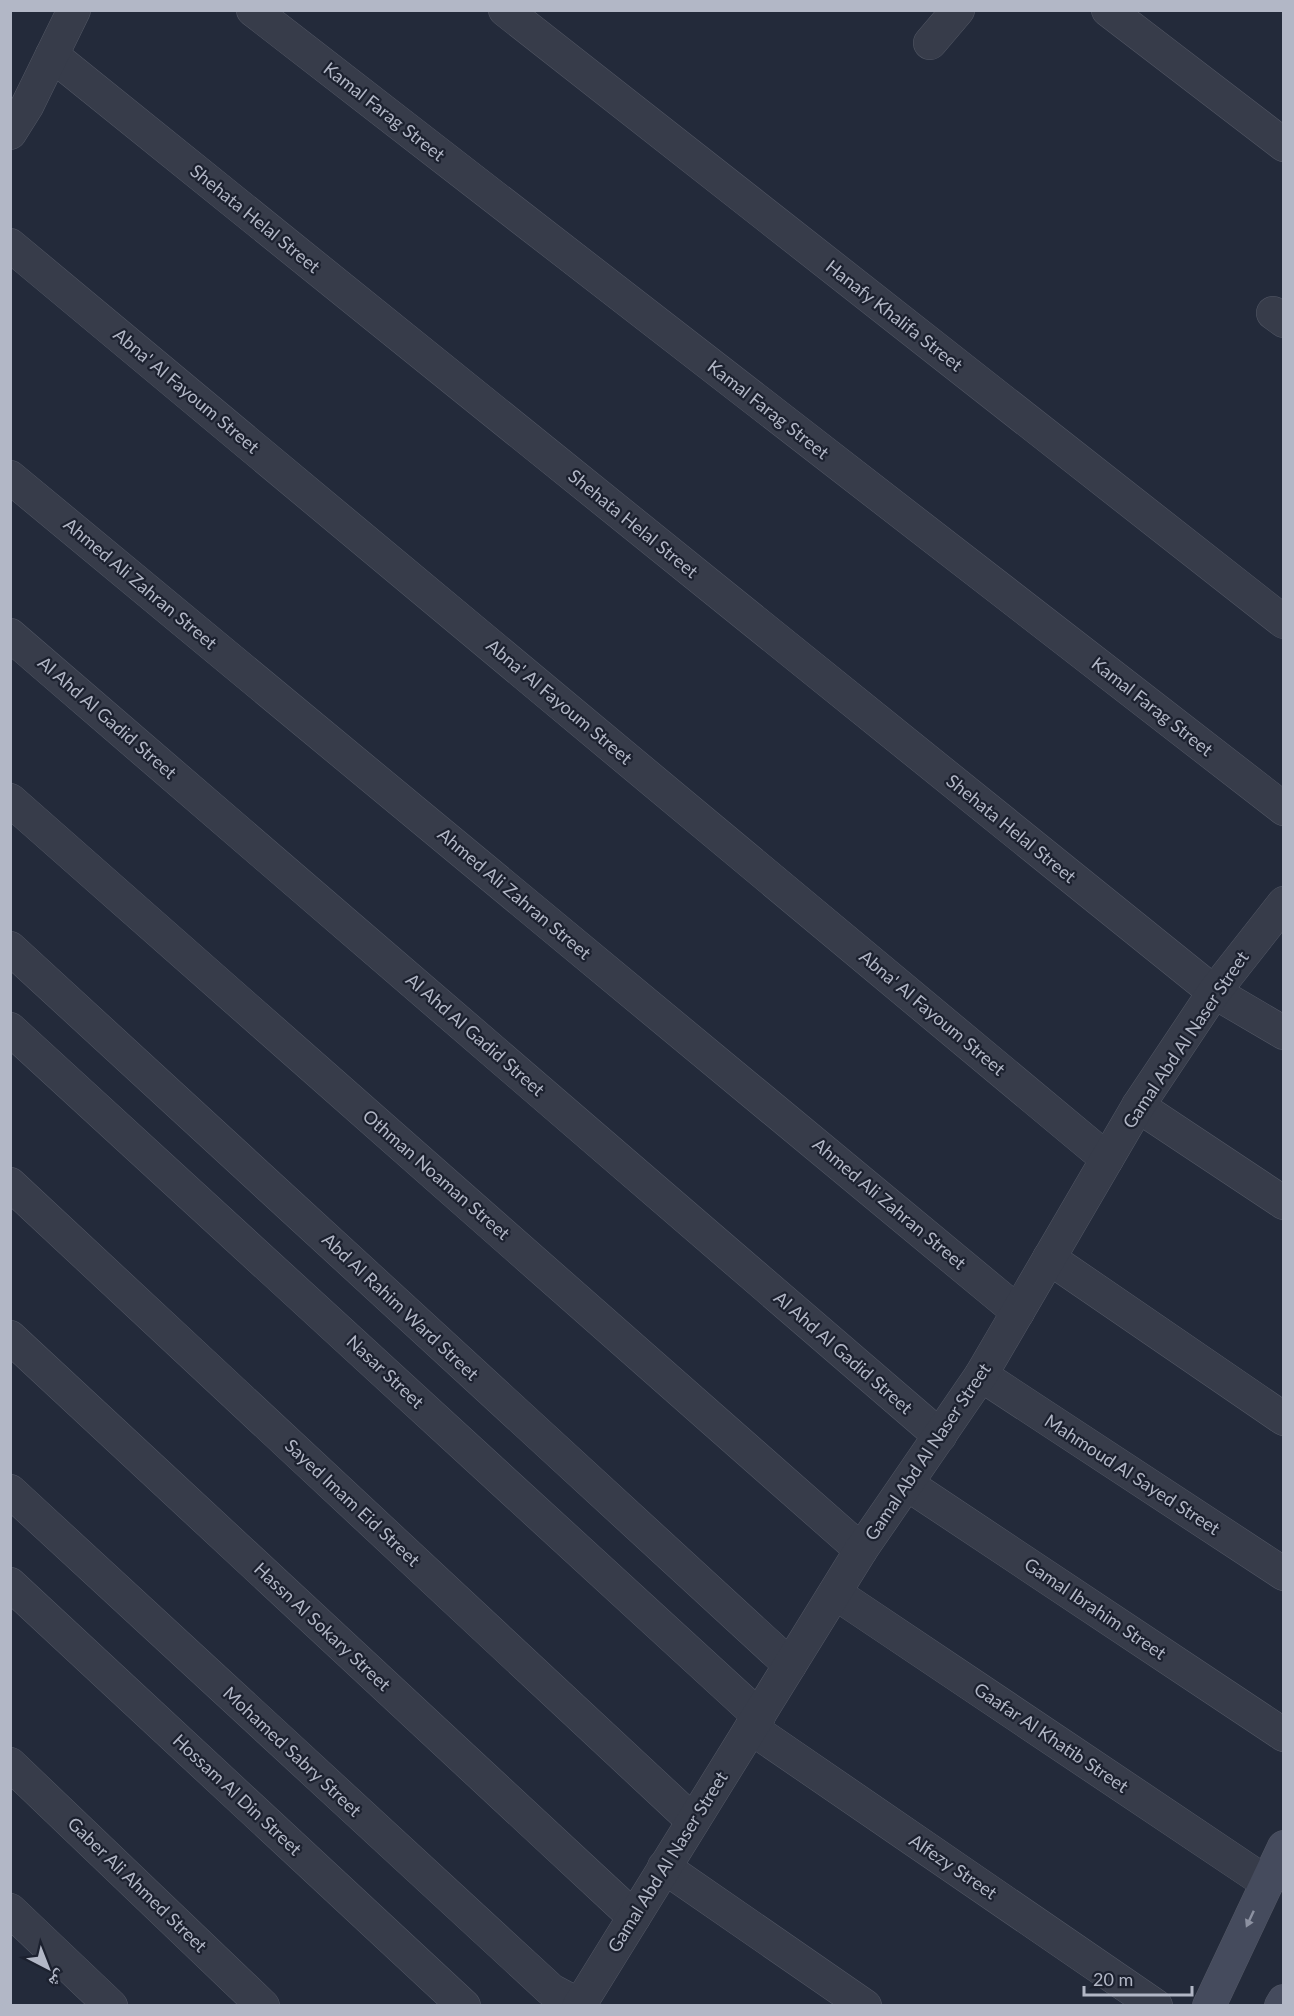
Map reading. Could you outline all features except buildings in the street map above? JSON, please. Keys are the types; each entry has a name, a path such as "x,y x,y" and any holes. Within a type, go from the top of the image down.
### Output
{"main road":[{"path":"1209,2006 1284,1847"},
{"path":"1281,2006 1284,2001"}],"street":[{"path":"16,111 52,55 74,10"},
{"name":"Kamal Farag Street","path":"253,10 1284,809"},
{"path":"930,43 958,10"},
{"path":"1108,10 1284,145"},
{"name":"Hanafy Khalifa Street","path":"522,15 1284,622"},
{"name":"Shehata Helal Street","path":"52,55 1214,992 1284,1033"},
{"name":"Abna' Al Fayoum Street","path":"10,245 1107,1159"},
{"name":"Ahmed Ali Zahran Street","path":"10,477 1018,1311"},
{"name":"Al Ahd Al Gadid Street","path":"10,635 940,1436"},
{"name":"Othman Noaman Street","path":"10,800 861,1550"},
{"name":"Gamal Abd Al Naser Street","path":"580,2005 861,1550 981,1375 1138,1106 1214,992 1284,903"},
{"name":"Abd Al Rahim Ward Street","path":"10,948 790,1665"},
{"name":"Nasar Street","path":"10,1029 755,1722"},
{"path":"1138,1106 1284,1203"},
{"name":"Sayed Imam Eid Street","path":"10,1184 693,1821"},
{"path":"1048,1258 1284,1419"},
{"name":"Hassn Al Sokary Street","path":"10,1337 634,1917"},
{"name":"Mahmoud Al Sayed Street","path":"981,1375 1284,1574"},
{"name":"Gamal Ibrahim Street","path":"907,1484 1284,1735"},
{"name":"Mohamed Sabry Street","path":"10,1491 551,1990 580,2005"},
{"name":"Hossam Al Din Street","path":"10,1584 464,2006"},
{"name":"Gaafar Al Khatib Street","path":"835,1593 1267,1883"},
{"name":"Alfezy Street","path":"755,1722 1156,2006"},
{"name":"Gaber Ali Ahmed Street","path":"10,1764 264,2006"},
{"path":"664,1867 866,2006"},
{"path":"10,1910 111,2006"}]}
